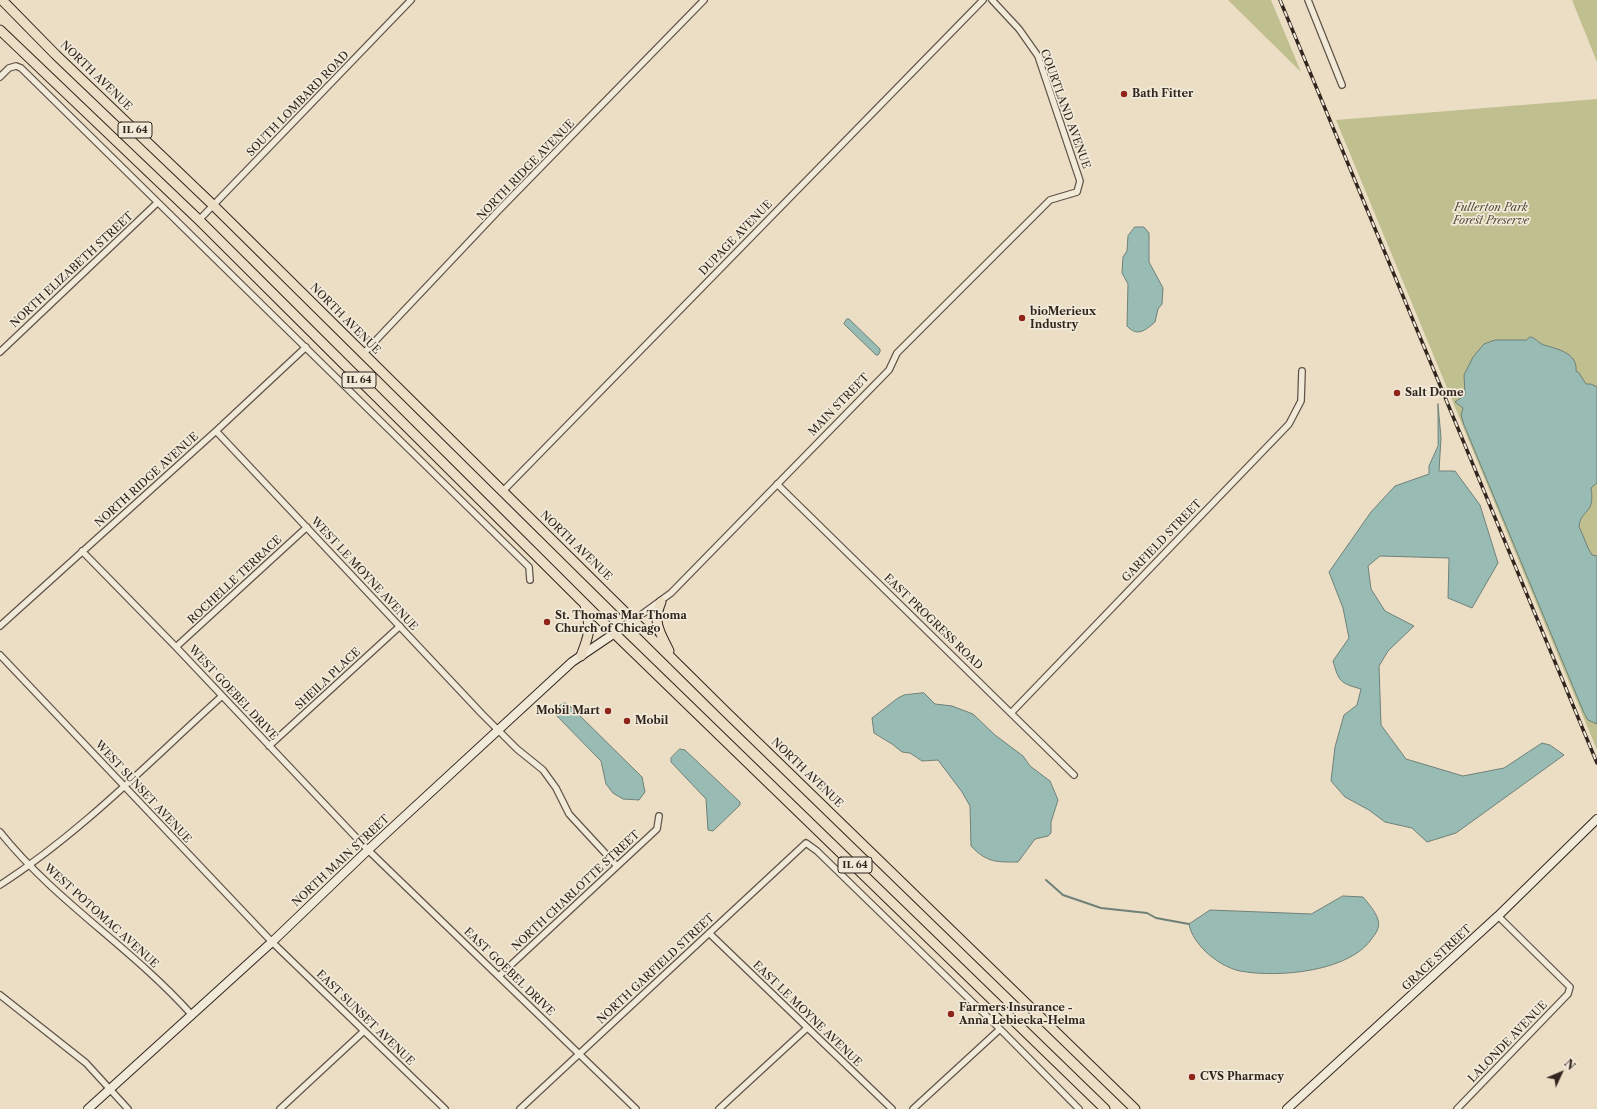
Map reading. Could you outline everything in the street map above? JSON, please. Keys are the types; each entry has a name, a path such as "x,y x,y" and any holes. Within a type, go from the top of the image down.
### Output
{"main road":[{"name":"NORTH AVENUE","path":"2,0 56,55 214,206 634,620 1135,1109"},
{"name":"IL 64","path":"0,30 198,220 584,604 1105,1109"},
{"path":"661,602 656,612 656,621 671,656"},
{"path":"581,656 588,636 590,624 584,604"}],"street":[{"name":"SOUTH LOMBARD ROAD","path":"198,220 214,206 411,0"},
{"name":"NORTH RIDGE AVENUE","path":"363,354 499,210 704,0"},
{"name":"DUPAGE AVENUE","path":"503,491 983,0"},
{"name":"COURTLAND AVENUE","path":"992,0 1019,28 1038,56 1080,180 1077,192"},
{"path":"1308,0 1342,85"},
{"path":"0,77 9,68 16,66 21,68 529,567 530,580"},
{"name":"MAIN STREET","path":"614,633 661,602 671,593 889,370 897,353 988,265 1050,200 1077,192"},
{"name":"NORTH ELIZABETH STREET","path":"0,352 157,203"},
{"name":"NORTH RIDGE AVENUE","path":"0,626 216,431 306,347"},
{"name":"GARFIELD STREET","path":"1011,713 1289,424 1301,401 1302,371"},
{"name":"WEST LE MOYNE AVENUE","path":"216,431 498,730"},
{"name":"EAST PROGRESS ROAD","path":"777,484 1074,775"},
{"name":"ROCHELLE TERRACE","path":"176,647 307,527"},
{"name":"WEST GOEBEL DRIVE","path":"82,551 176,647 368,850"},
{"name":"SHEILA PLACE","path":"269,746 400,626"},
{"name":"NORTH MAIN STREET","path":"88,1109 272,942 368,850 572,662 614,633"},
{"name":"WEST SUNSET AVENUE","path":"0,655 272,942"},
{"path":"0,885 81,825 222,696"},
{"path":"498,730 517,749 543,770 556,788 569,814 617,866"},
{"name":"NORTH CHARLOTTE STREET","path":"499,976 657,829 660,816"},
{"name":"GRACE STREET","path":"1287,1109 1498,916 1597,819"},
{"name":"WEST POTOMAC AVENUE","path":"0,832 29,865 67,902 155,978 191,1014"},
{"name":"NORTH GARFIELD STREET","path":"520,1109 806,843 1000,1029"},
{"name":"EAST GOEBEL DRIVE","path":"368,850 636,1109"},
{"name":"LALONDE AVENUE","path":"1457,1109 1568,994 1570,987 1498,916"},
{"name":"EAST LE MOYNE AVENUE","path":"709,933 892,1109"},
{"name":"EAST SUNSET AVENUE","path":"272,942 445,1109"},
{"path":"0,995 77,1055 128,1109"},
{"path":"719,1109 807,1028"},
{"path":"913,1109 1000,1029 1079,1109"},
{"path":"280,1109 364,1031"}],"green space":[{"path":"1228,0 1271,0 1301,72"},
{"path":"1572,0 1597,0 1597,62"},
{"name":"Fullerton Park Forest Preserve","path":"1597,99 1597,750 1336,120"}],"water":[{"path":"1135,227 1144,227 1149,233 1149,262 1163,288 1162,304 1158,309 1155,322 1141,332 1134,331 1127,326 1128,284 1122,273 1123,257 1127,251 1128,236"},
{"path":"847,319 849,319 880,349 878,355 876,355 844,324"},
{"path":"1530,337 1542,344 1566,353 1574,360 1576,371 1586,384 1591,384 1597,387 1597,483 1591,488 1591,505 1582,518 1579,527 1592,555 1597,556 1597,724 1588,720 1584,713 1464,425 1461,415 1463,408 1455,402 1465,395 1464,375 1473,357 1484,344 1495,340 1526,340"},
{"path":"1438,404 1441,438 1439,471 1455,471 1480,505 1498,563 1472,608 1448,598 1449,558 1380,556 1368,566 1371,589 1385,611 1414,626 1388,651 1379,666 1381,725 1406,759 1463,776 1504,768 1542,743 1550,745 1564,755 1456,833 1427,842 1412,828 1385,822 1369,810 1345,797 1331,781 1335,747 1344,715 1357,705 1361,689 1341,681 1333,661 1349,638 1343,608 1329,572 1371,512 1395,486 1429,474 1429,466 1438,446"},
{"path":"924,693 935,704 952,706 973,714 995,735 1023,756 1030,766 1050,781 1058,800 1051,822 1051,833 1048,836 1035,839 1018,862 1004,862 987,859 971,846 970,806 962,792 938,760 922,761 910,753 902,752 874,733 872,718 904,695"},
{"path":"565,703 569,705 642,777 645,792 639,800 623,799 613,793 606,784 601,761 554,713 559,706"},
{"path":"680,749 685,750 740,802 740,805 713,831 708,830 706,799 671,762 671,758"},
{"path":"1343,896 1363,897 1377,917 1379,922 1378,929 1363,949 1348,958 1331,965 1312,970 1274,974 1240,971 1231,968 1218,961 1203,949 1193,936 1189,924 1210,910 1311,914"}],"waterway":[{"path":"1046,880 1063,895 1101,908 1147,913 1156,918 1189,924"}],"railway":[{"path":"1280,0 1597,763"}],"place":[{"name":"Bath Fitter","path":"1124,94"},
{"name":"bioMerieux Industry","path":"1022,318"},
{"name":"Salt Dome","path":"1397,393"},
{"name":"St. Thomas Mar Thoma Church of Chicago","path":"547,622"},
{"name":"Mobil Mart","path":"608,711"},
{"name":"Mobil","path":"627,721"},
{"name":"Farmers Insurance - Anna Lebiecka-Helma","path":"951,1014"},
{"name":"CVS Pharmacy","path":"1192,1077"}]}
